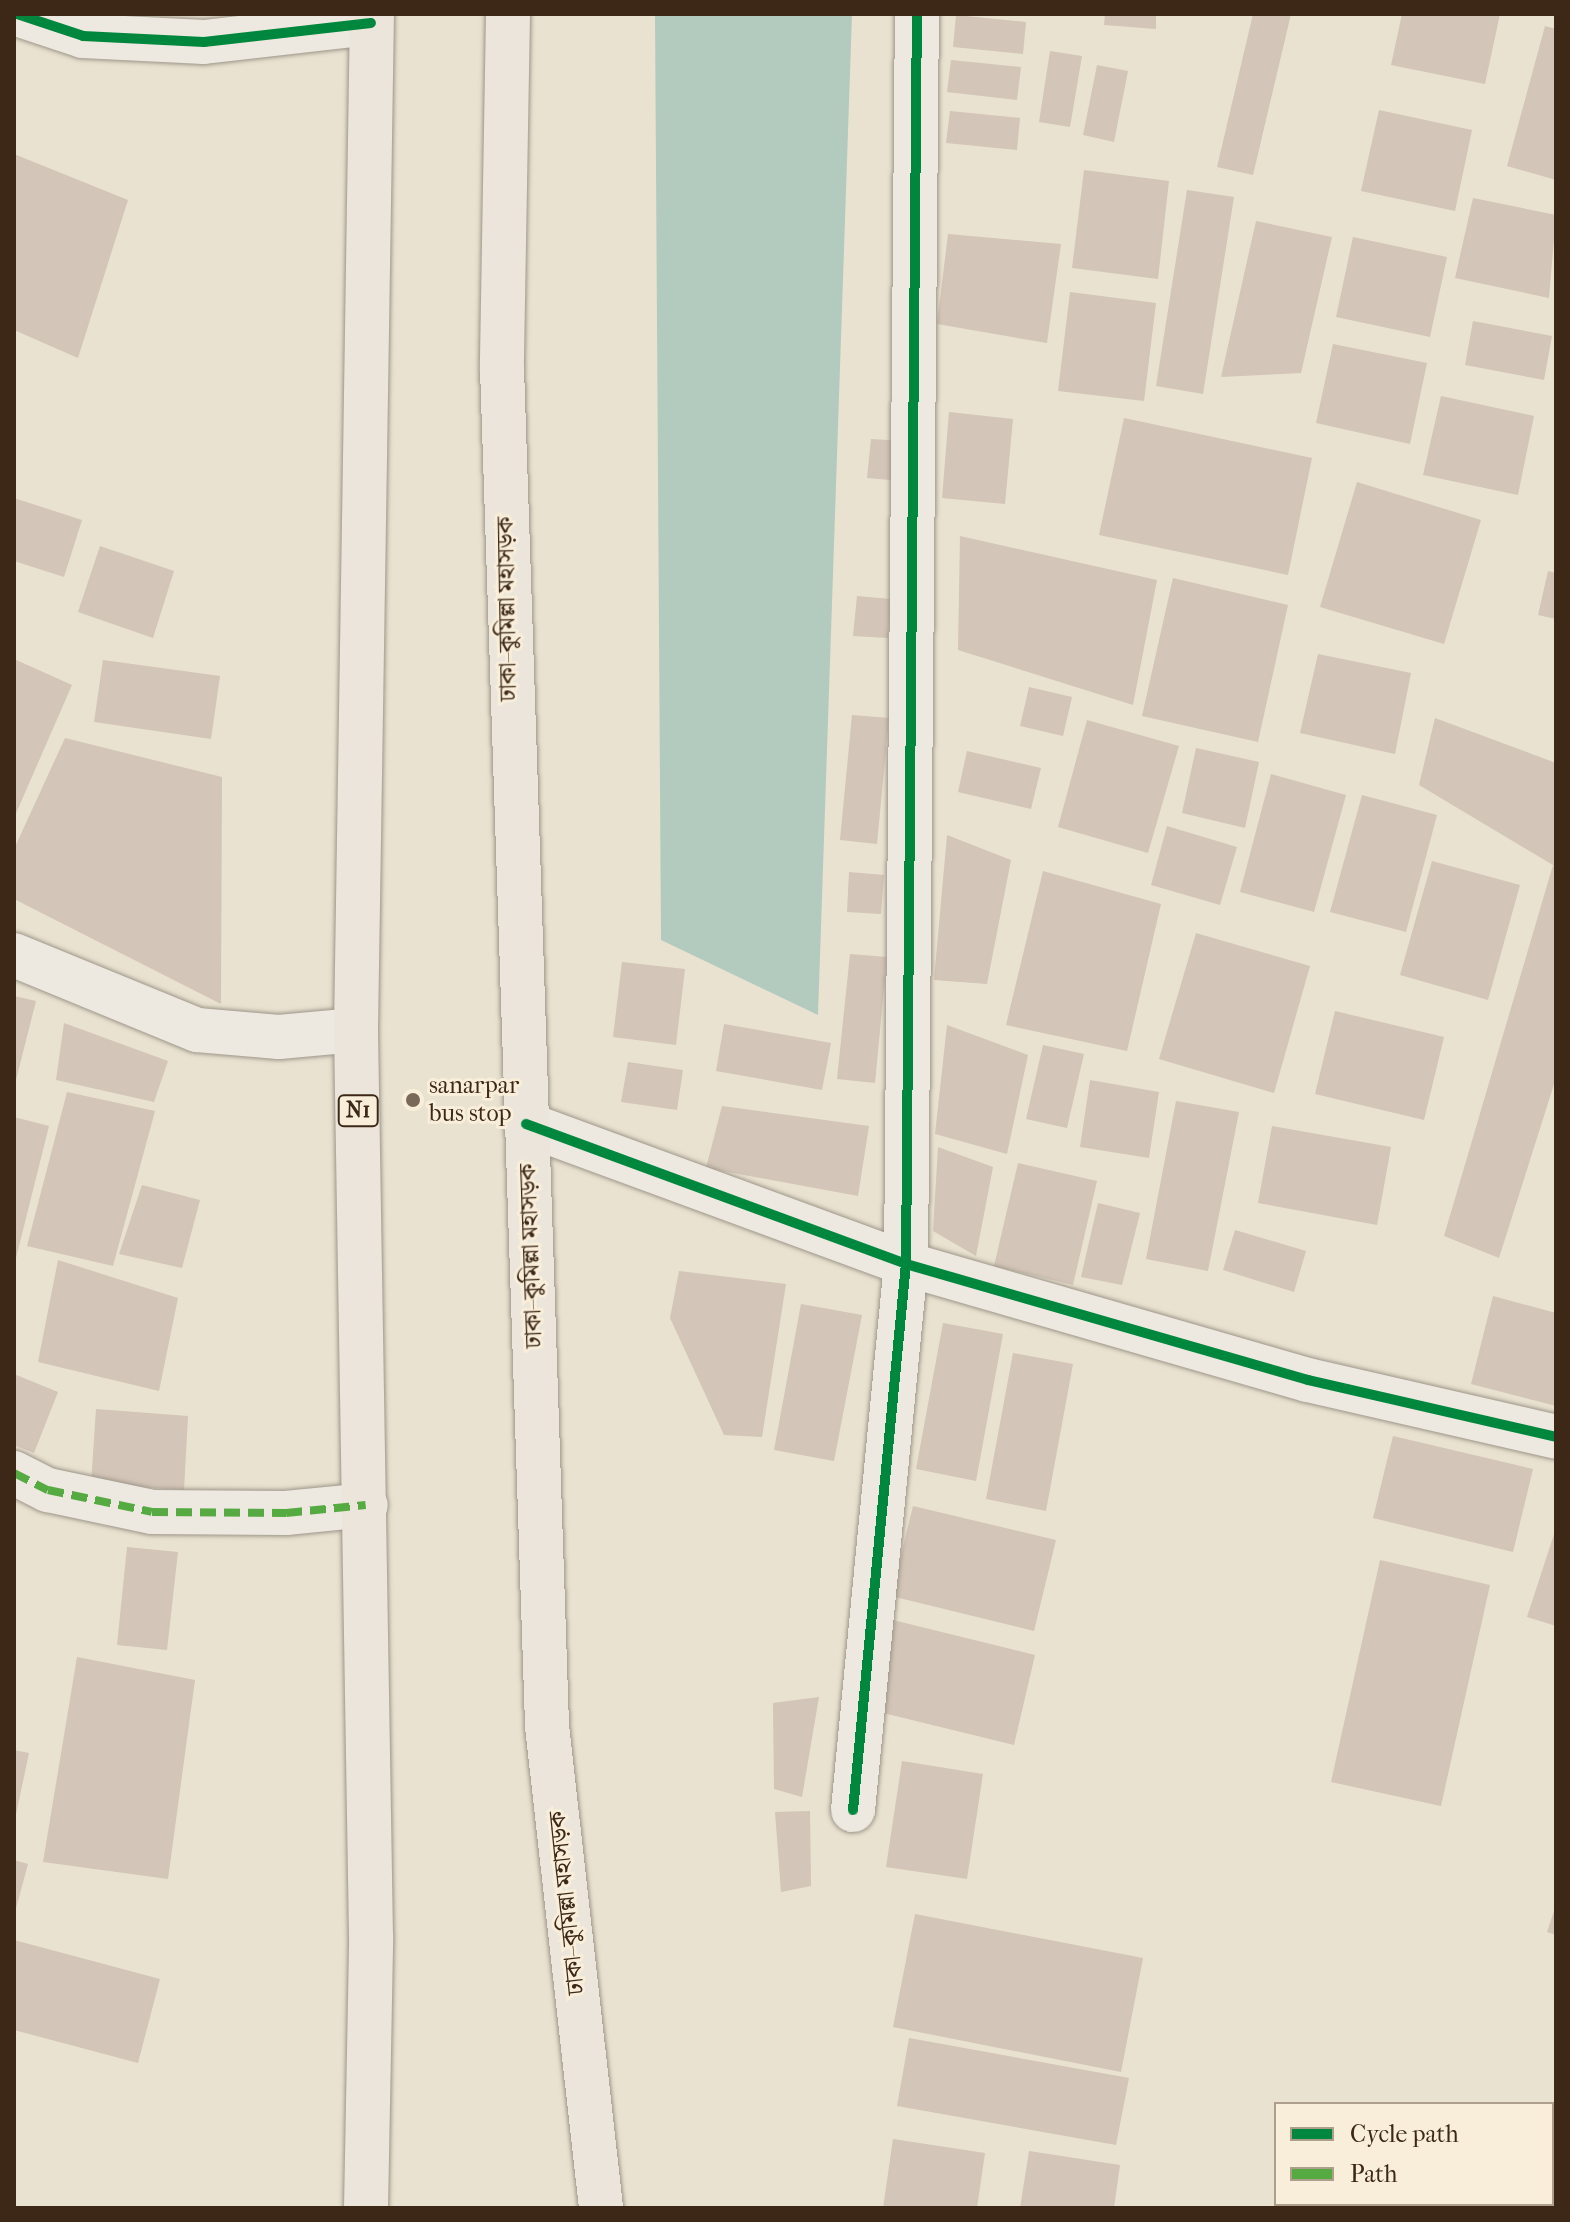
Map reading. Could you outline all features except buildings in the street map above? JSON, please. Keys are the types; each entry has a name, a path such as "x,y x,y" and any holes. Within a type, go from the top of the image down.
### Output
{"highway":[{"name":"ঢাকা–কুমিল্লা মহাসড়ক","path":"508,14 502,368 547,1726 601,2208"},
{"name":"N1","path":"366,2208 366,1505 356,1030 371,18"}],"street":[{"path":"17,14 83,36 204,42 371,18"},
{"path":"853,1810 906,1264 917,14"},
{"path":"14,955 197,1030 279,1037 356,1030"},
{"path":"526,1124 906,1264 1308,1380 1556,1437"},
{"path":"14,1473 48,1490 152,1512 286,1513 366,1505"}],"shaded area":[{"path":"655,14 852,14 818,1015 661,940"}],"marked path":[{"path":"14,1473 48,1490 152,1512 286,1513 366,1505"}],"cycle path":[{"path":"17,14 83,36 204,42 371,23"},
{"path":"853,1810 906,1264 917,14"},
{"path":"526,1124 906,1264 1308,1380 1556,1437"}],"place":[{"name":"sanarpar bus stop","path":"413,1100"}]}
